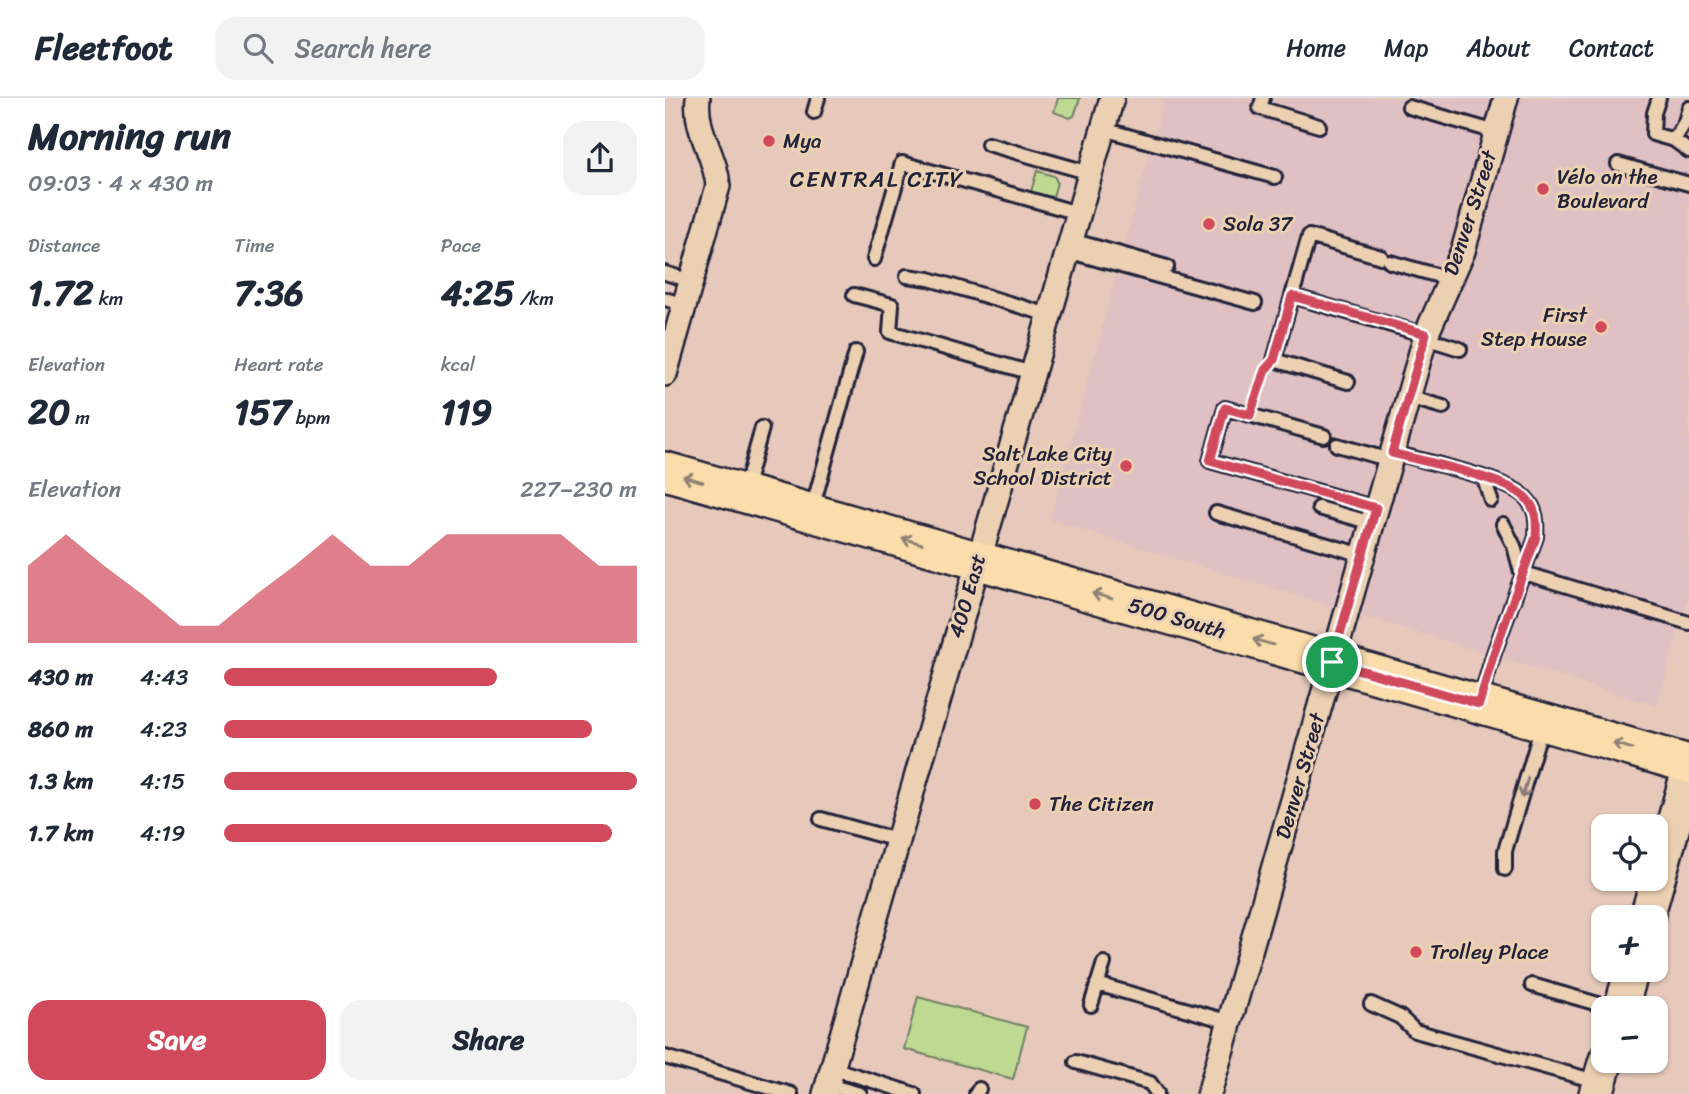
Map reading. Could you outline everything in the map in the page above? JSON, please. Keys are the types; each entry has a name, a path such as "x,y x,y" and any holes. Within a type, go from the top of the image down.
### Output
{"main road":[{"name":"500 South","path":"665,471 1689,764"}],"street":[{"path":"665,374 675,302 691,281 718,186 716,170 699,129 698,98"},
{"name":"400 East","path":"828,1082 1112,98"},
{"name":"Denver Street","path":"1209,1094 1425,336 1463,251 1506,98"},
{"path":"1650,905 1689,770"}],"lane":[{"path":"814,112 818,98"},
{"path":"1263,98 1260,108 1319,126"},
{"path":"1659,98 1654,113 1653,134 1689,142"},
{"path":"1409,107 1496,132"},
{"path":"1674,140 1685,122 1689,108"},
{"path":"1103,129 1275,177"},
{"path":"1674,140 1689,136"},
{"path":"1674,140 1689,151"},
{"path":"988,144 1090,173"},
{"path":"874,259 902,163 1078,213"},
{"path":"1618,164 1689,184"},
{"path":"1348,382 1274,360 1309,236 1450,279"},
{"path":"1069,246 1167,267"},
{"path":"1069,246 1255,303"},
{"path":"665,273 691,281"},
{"path":"907,276 929,279 1049,315"},
{"path":"854,295 892,305 890,332 1032,373"},
{"path":"1292,296 1460,349"},
{"path":"811,513 856,352"},
{"path":"1408,397 1443,407"},
{"path":"1324,436 1225,408 1210,461 1374,516"},
{"path":"744,494 762,428"},
{"path":"1337,445 1490,481 1515,490 1525,498 1537,520 1536,537 1521,572 1479,704"},
{"path":"1490,481 1491,500"},
{"path":"1319,508 1374,516"},
{"path":"1216,513 1363,555"},
{"path":"1503,524 1514,546 1521,572"},
{"path":"1521,572 1689,623"},
{"path":"1505,869 1505,851 1543,723"},
{"path":"821,819 897,840"},
{"path":"1091,1005 1104,962"},
{"path":"1097,984 1230,1022"},
{"path":"1532,985 1591,1002"},
{"path":"1371,1004 1399,1017 1415,1031 1600,1079"},
{"path":"665,1057 791,1094"},
{"path":"1076,1062 1150,1083 1159,1094"},
{"path":"828,1082 860,1094"},
{"path":"828,1082 914,1094"}],"path":[{"path":"1250,415 1265,370 1274,360"}],"shaded area":[{"path":"1164,98 1689,98 1689,596 1657,706 1050,520"}],"green space":[{"path":"1058,98 1080,98 1074,116 1070,118 1054,112"},
{"path":"1037,171 1054,176 1057,182 1053,197 1048,200 1030,195"},
{"path":"918,997 1027,1027 1013,1079 904,1049"}],"place":[{"name":"Mya","path":"769,141"},
{"name":"Vélo on the Boulevard","path":"1543,189"},
{"name":"Sola 37","path":"1209,224"},
{"name":"First Step House","path":"1601,327"},
{"name":"Salt Lake City School District","path":"1126,466"},
{"name":"The Citizen","path":"1035,804"},
{"name":"Trolley Place","path":"1416,952"}],"district":[{"name":"CENTRAL CITY","path":"877,179"}],"route":[{"path":"1292,296 1426,334 1392,453 1515,490 1534,509 1537,520 1536,537 1521,572 1479,704 1332,662 1376,508 1210,461 1225,408 1250,415 1265,370 1274,360 1292,296"}]}
